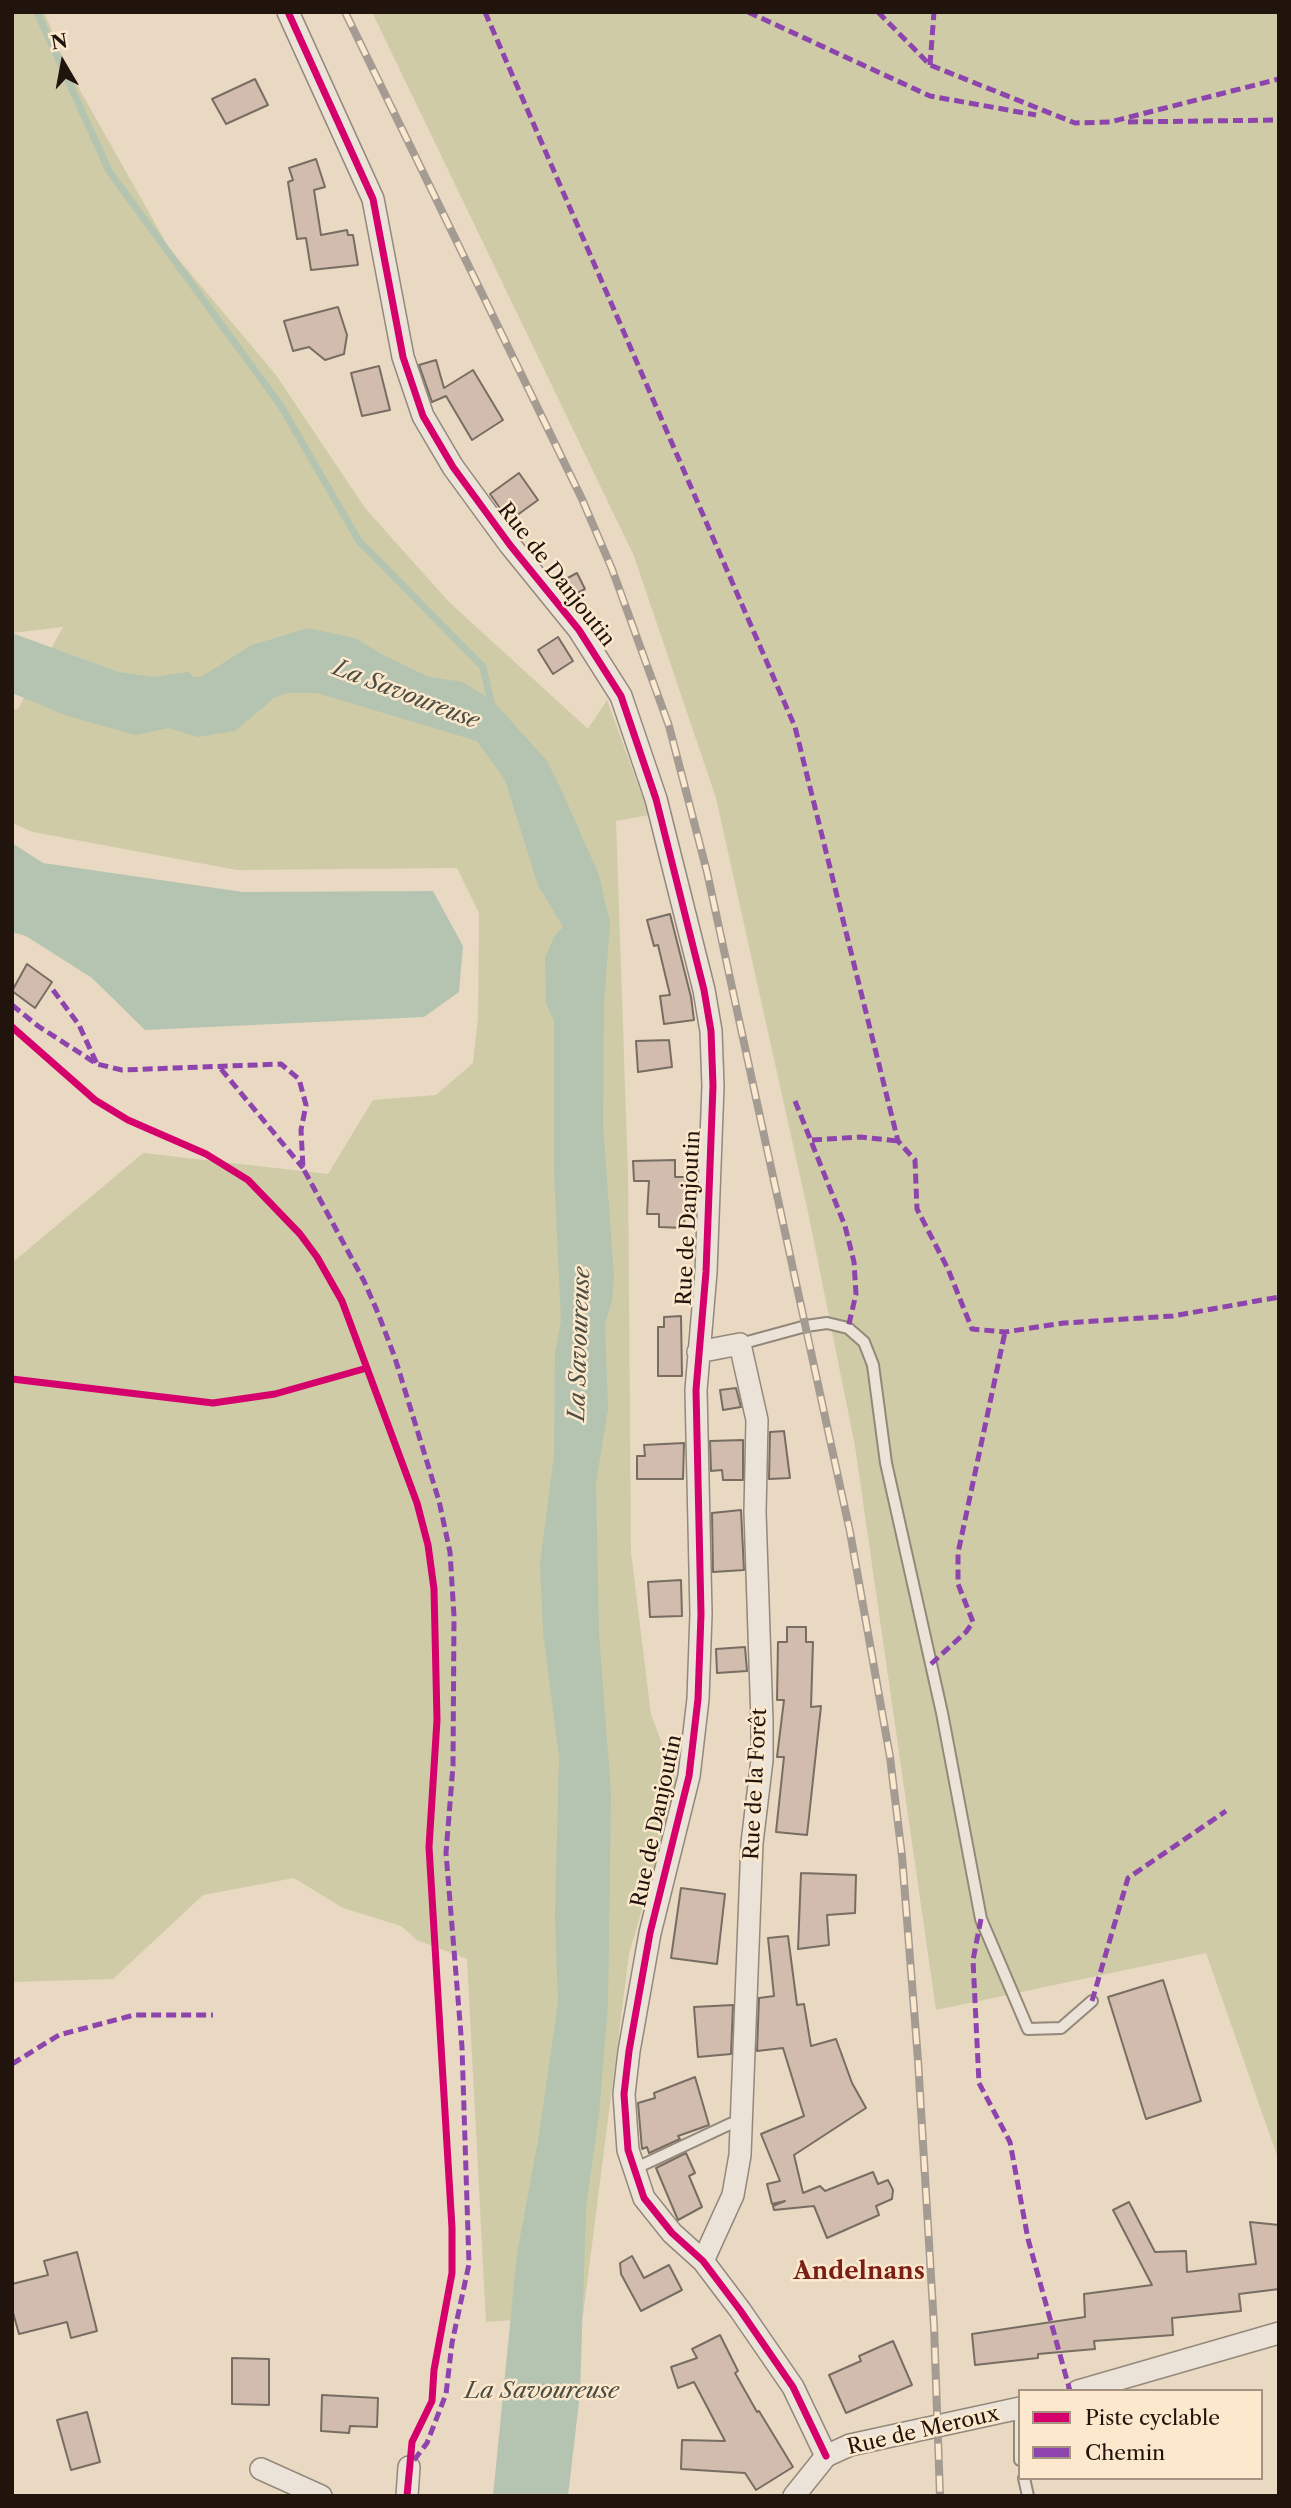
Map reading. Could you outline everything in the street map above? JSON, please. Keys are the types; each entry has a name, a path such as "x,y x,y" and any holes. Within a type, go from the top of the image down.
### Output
{"street":[{"name":"Rue de Danjoutin","path":"288,12 373,199 404,357 423,416 476,499 602,662 621,696 645,761 681,888 711,1031 713,1086 706,1272 698,1352 701,1614 697,1712 689,1776 650,1933 629,2051 624,2094 628,2150 644,2199 673,2233 703,2261 793,2387 826,2456"},
{"path":"698,1352 740,1345"},
{"name":"Rue de la Forêt","path":"703,2261 733,2195 742,2122 752,1843 762,1760 755,1512 757,1420 740,1345"},
{"path":"1085,2389 1279,2333"},
{"name":"Rue de Meroux","path":"826,2456 881,2436 1018,2408"},
{"path":"794,2496 826,2456"},
{"path":"407,2496 410,2467"},
{"path":"261,2469 321,2496"}],"lane":[{"path":"740,1345 806,1326 827,1323 849,1328 869,1351 886,1463 942,1713 981,1919 1028,2029 1061,2028 1092,2001"},
{"path":"634,2169 730,2124 742,2122"}],"shaded area":[{"path":"12,12 44,12 68,69 169,248 276,375 365,508 449,602 588,729 607,700 649,815 616,821 628,1175 631,1552 651,1715 678,1785 629,1954 583,2315 486,2322 467,1959 417,1940 401,1926 343,1908 294,1878 203,1895 113,1979 12,1982 12,1263 143,1153 328,1174 373,1100 436,1095 473,1063 478,1017 479,913 457,868 237,870 33,832 12,823 12,710 18,709 63,627 12,633"},
{"path":"372,12 1279,12 1279,2161 1206,1953 936,2010 855,1446 808,1212 716,798 634,556"}],"water":[{"name":"La Savoureuse","path":"308,628 355,638 429,677 463,682 493,701 547,761 599,875 610,923 604,1004 603,1123 614,1277 612,1301 605,1324 608,1409 596,1483 599,1634 611,1793 608,2003 599,2115 586,2208 580,2393 568,2496 493,2496 517,2254 538,2141 558,2002 555,1916 559,1757 543,1632 540,1563 554,1456 555,1353 561,1321 554,1171 554,1020 546,1004 545,958 554,937 563,927 538,885 505,780 477,741 317,693 287,693 274,698 235,731 197,737 169,728 135,735 65,715 12,693 12,633 118,672 153,677 188,672 194,677 201,677 252,645"},
{"path":"12,843 43,863 243,892 433,891 463,946 459,992 424,1017 145,1030 92,978 26,936 12,932"}],"building":[{"path":"255,79 268,105 226,124 212,99"},
{"path":"316,159 325,187 314,190 321,235 347,230 348,235 353,235 358,265 311,270 306,238 297,239 288,182 293,180 289,168"},
{"path":"338,307 347,335 344,354 325,360 309,347 293,351 284,321"},
{"path":"436,360 444,388 473,370 503,420 472,440 446,396 432,402 419,365"},
{"path":"379,366 390,410 362,416 351,373"},
{"path":"519,473 538,500 509,521 490,494"},
{"path":"577,573 585,589 570,597 562,581"},
{"path":"558,637 573,661 553,674 538,650"},
{"path":"670,914 691,997 694,1020 664,1024 660,996 670,995 658,945 654,946 647,920"},
{"path":"27,964 52,982 35,1008 12,991"},
{"path":"669,1040 672,1067 638,1072 636,1041"},
{"path":"675,1160 675,1177 686,1177 684,1228 659,1227 659,1214 647,1214 649,1181 634,1181 633,1161"},
{"path":"681,1316 682,1376 658,1376 658,1327 664,1327 664,1317"},
{"path":"736,1388 741,1407 723,1410 720,1390"},
{"path":"784,1431 790,1478 769,1479 770,1432"},
{"path":"743,1440 743,1480 723,1480 722,1470 711,1471 710,1441"},
{"path":"684,1443 683,1479 637,1479 637,1456 645,1456 644,1445"},
{"path":"741,1510 744,1570 713,1572 712,1513"},
{"path":"681,1580 682,1616 650,1617 648,1582"},
{"path":"787,1627 806,1627 806,1642 813,1642 811,1707 821,1706 807,1835 776,1832 784,1757 777,1757 784,1700 777,1700 778,1642 787,1642"},
{"path":"745,1647 747,1671 717,1673 716,1649"},
{"path":"801,1873 856,1875 855,1913 827,1915 829,1945 798,1949"},
{"path":"681,1888 725,1894 717,1964 671,1958"},
{"path":"788,1936 797,2005 804,2004 811,2046 836,2039 852,2083 866,2108 794,2155 803,2193 820,2186 825,2191 873,2172 878,2184 888,2180 893,2190 892,2199 876,2206 879,2215 827,2238 814,2206 774,2210 773,2206 785,2201 772,2204 767,2184 780,2181 761,2134 804,2116 783,2048 757,2051 759,1998 774,1996 768,1938"},
{"path":"1163,1980 1201,2101 1146,2119 1108,1997"},
{"path":"733,2005 731,2054 698,2057 694,2007"},
{"path":"695,2077 709,2125 678,2136 680,2139 649,2153 647,2147 642,2149 638,2103 655,2098 654,2093"},
{"path":"686,2153 695,2173 689,2176 702,2207 678,2220 656,2168"},
{"path":"1129,2202 1155,2252 1186,2251 1187,2272 1256,2264 1250,2222 1279,2225 1279,2289 1239,2294 1241,2311 1172,2318 1173,2335 1094,2341 1095,2349 1038,2354 1038,2358 975,2365 972,2334 1085,2317 1084,2294 1152,2285 1113,2210"},
{"path":"77,2252 97,2331 71,2338 67,2322 19,2334 12,2309 12,2284 48,2275 44,2261"},
{"path":"632,2256 644,2278 669,2265 682,2290 641,2311 621,2274 620,2263"},
{"path":"720,2335 738,2371 735,2373 793,2467 756,2490 745,2473 681,2469 682,2440 725,2441 694,2382 678,2388 671,2367 697,2358 692,2349"},
{"path":"893,2341 912,2385 846,2413 829,2375 861,2361 859,2356"},
{"path":"232,2358 269,2359 269,2405 232,2404"},
{"path":"322,2395 378,2398 377,2427 350,2426 349,2433 321,2431"},
{"path":"87,2412 100,2462 71,2470 57,2420"}],"waterway":[{"path":"37,12 109,171 281,406 359,541 483,667 492,707"}],"railway":[{"path":"345,12 582,499 612,569 669,726 707,872 850,1532 890,1757 902,1856 918,2060 934,2326 940,2496"}],"marked path":[{"path":"485,12 795,727 898,1141 915,1160 917,1209 948,1269 972,1329 1005,1332 1064,1323 1173,1316 1279,1297"},
{"path":"748,12 930,96 1036,115"},
{"path":"878,12 930,65 1075,123 1110,122 1279,79"},
{"path":"930,65 934,12"},
{"path":"1128,122 1279,120"},
{"path":"53,990 79,1025 97,1064"},
{"path":"12,1005 38,1026 97,1064 122,1070 281,1064 299,1079 306,1105 301,1130 303,1168 364,1281 378,1313 395,1358 439,1501 450,1552 454,1616 453,1766 446,1853 462,2047 469,2264 452,2343 446,2394 427,2443 411,2464"},
{"path":"221,1069 303,1168"},
{"path":"795,1101 845,1226 854,1262 856,1294 848,1328"},
{"path":"812,1140 860,1137 898,1141"},
{"path":"931,1664 966,1632 973,1622 958,1584 958,1553 1005,1332"},
{"path":"1092,2001 1128,1878 1226,1811"},
{"path":"981,1919 973,1960 979,2083 1010,2142 1028,2239 1069,2389"},
{"path":"12,2064 59,2035 134,2015 213,2015"}],"cycle path":[{"path":"288,12 373,199 403,357 423,416 453,467 510,545 579,630 621,696 656,799 704,990 711,1031 713,1086 706,1272 696,1390 701,1614 698,1699 689,1776 650,1933 629,2051 624,2094 628,2150 644,2198 672,2233 703,2261 740,2310 793,2387 826,2456"},
{"path":"12,1027 95,1100 128,1120 206,1154 248,1180 300,1234 317,1257 342,1301 417,1503 428,1545 434,1589 437,1720 429,1847 452,2228 452,2273 434,2370 432,2401 412,2442 407,2496"},
{"path":"12,1379 213,1403 275,1394 367,1368"}],"district":[{"name":"Andelnans","path":"859,2272"}]}
